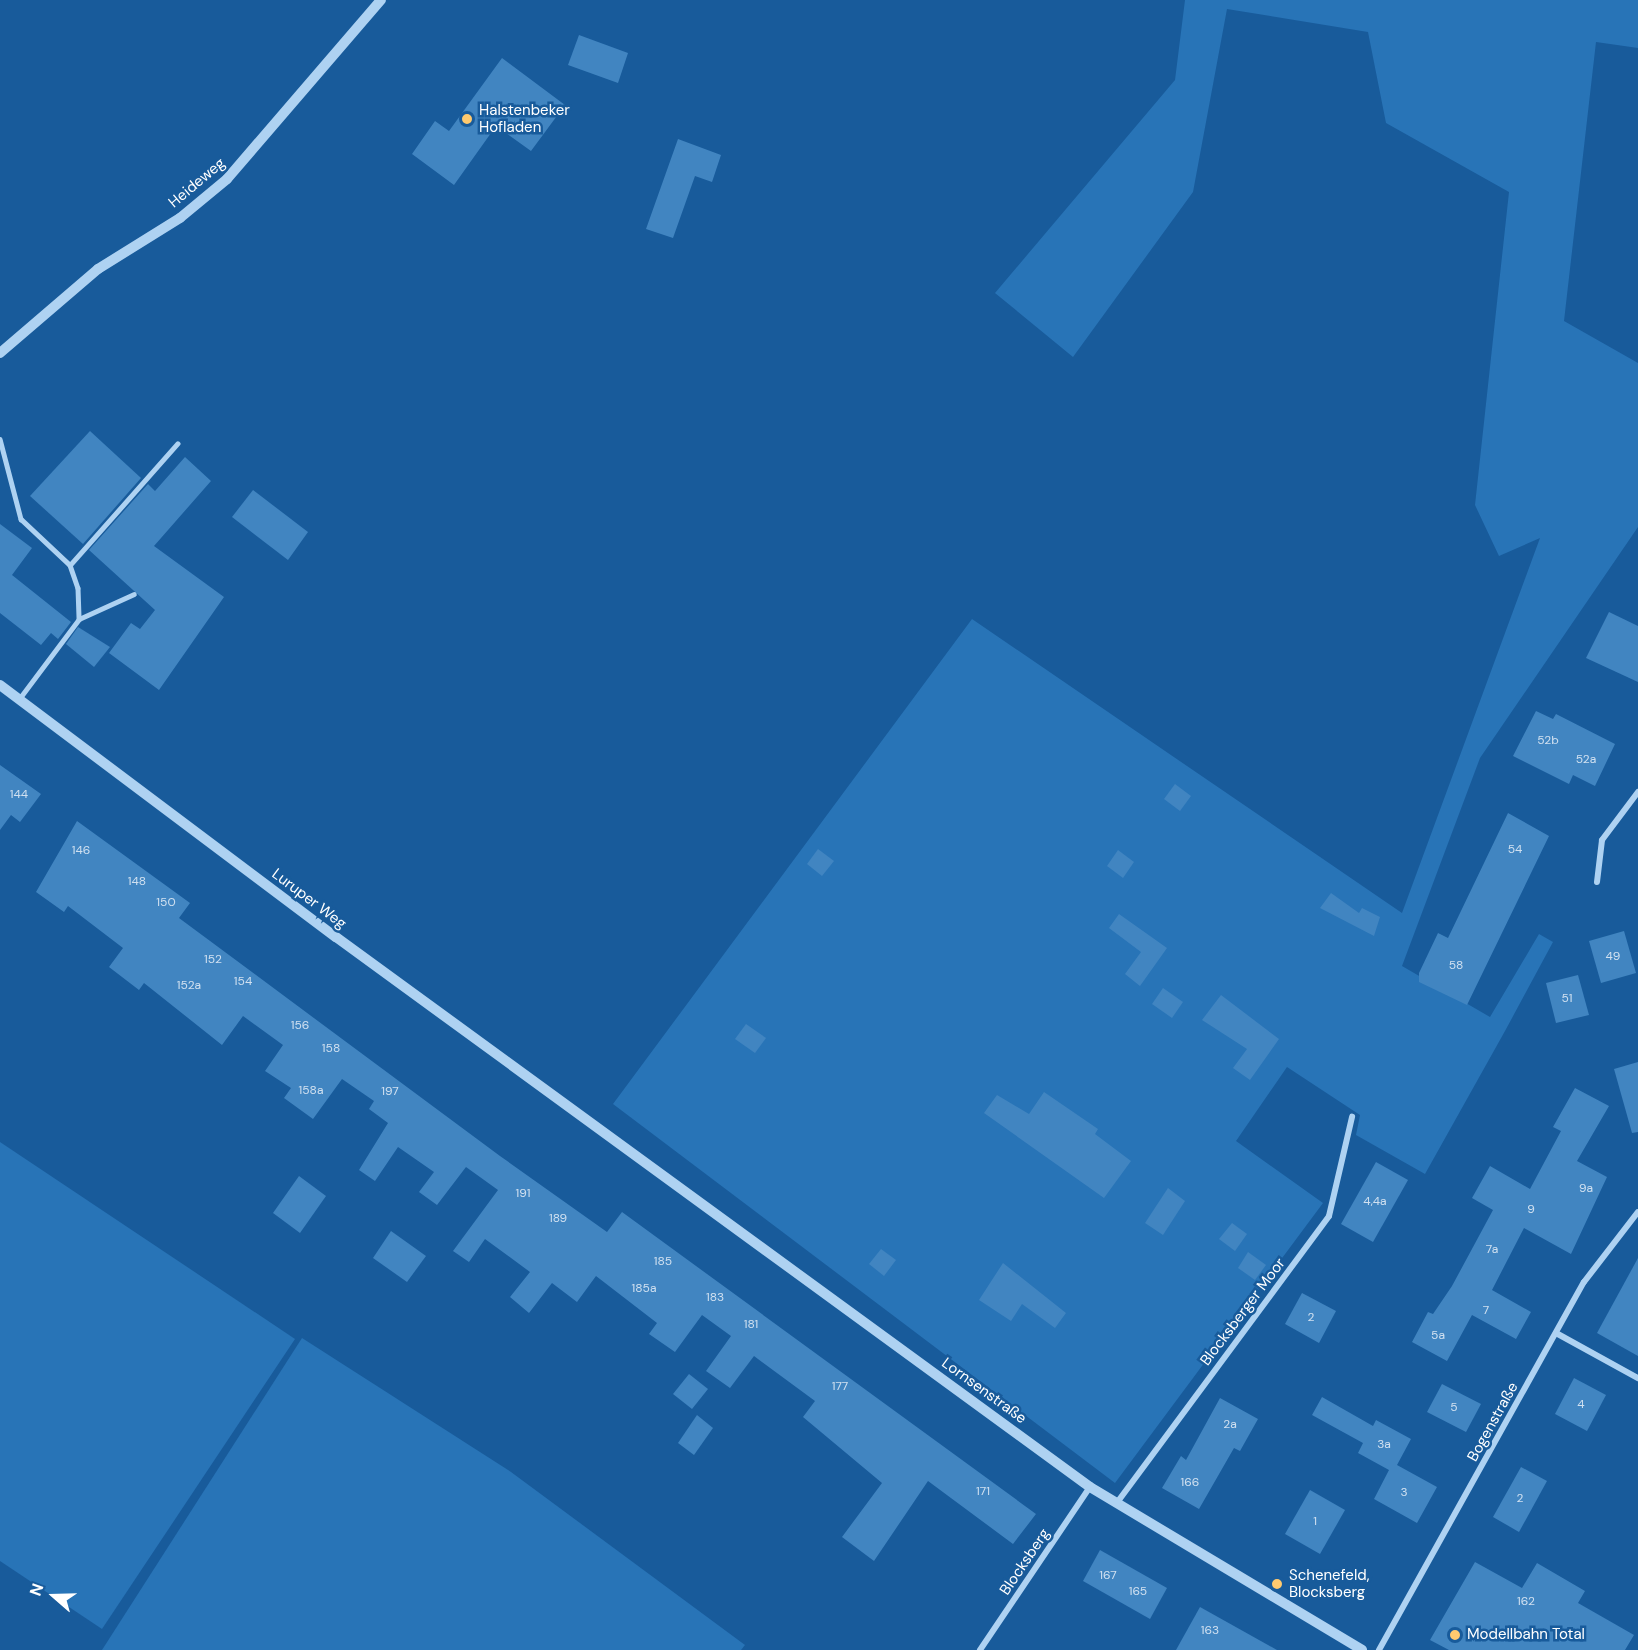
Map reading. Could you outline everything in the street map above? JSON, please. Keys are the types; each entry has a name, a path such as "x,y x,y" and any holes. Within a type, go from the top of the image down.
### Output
{"street":[{"name":"Heideweg","path":"0,352 98,269 180,218 227,179 381,0"},
{"name":"Luruper Weg","path":"0,685 326,930 605,1131"},
{"path":"1597,882 1602,840 1638,792"},
{"name":"Blocksberger Moor","path":"1116,1505 1329,1216 1352,1117"},
{"name":"Lornsenstraße","path":"605,1131 1116,1505 1362,1650"},
{"name":"Bogenstraße","path":"1379,1650 1599,1258 1638,1212"},
{"path":"1556,1333 1638,1378"},
{"name":"Blocksberg","path":"980,1650 1090,1487"}],"lane":[{"path":"0,439 21,519 70,565 78,588 79,619"},
{"path":"70,565 177,444"},
{"path":"19,699 79,619 134,594"}],"shaded area":[{"path":"1185,0 1638,0 1638,48 1596,42 1564,321 1638,363 1638,527 1480,758 1402,966 1490,1017 1539,934 1553,942 1505,1031 1425,1174 1356,1135 1360,1115 1287,1067 1236,1141 1323,1203 1115,1483 613,1104 972,619 1402,913 1540,538 1499,556 1475,505 1509,192 1386,123 1368,32 1227,9 1193,192 1073,357 995,293 1175,80"},
{"path":"0,1142 295,1339 102,1629 0,1561"},
{"path":"302,1338 511,1472 745,1645 741,1650 102,1650"}],"building":[{"path":"579,35 628,53 618,83 568,65"},
{"path":"502,58 565,105 531,151 496,126 454,185 412,154 435,121 449,131"},
{"path":"678,139 721,155 712,182 695,176 673,238 646,229"},
{"path":"90,431 141,478 83,544 30,496"},
{"path":"185,457 211,481 154,546 224,597 159,690 109,653 131,623 140,629 155,610 89,550 148,484 155,491"},
{"path":"253,490 308,532 288,560 232,517"},
{"path":"0,524 32,548 12,575 71,622 58,639 51,633 41,645 0,613"},
{"path":"1609,612 1638,626 1638,682 1586,658"},
{"path":"78,627 110,647 94,667 66,644"},
{"path":"1536,711 1553,719 1556,714 1615,744 1595,786 1573,775 1569,784 1513,756"},
{"path":"0,765 41,794 20,822 11,815 0,830"},
{"path":"1175,784 1191,796 1180,811 1164,799"},
{"path":"1508,813 1549,836 1467,1005 1419,982 1419,973 1438,933 1448,938"},
{"path":"77,821 190,903 179,918 500,1156 607,1232 622,1212 1036,1514 1013,1544 928,1481 874,1561 842,1537 882,1483 803,1417 815,1401 754,1356 730,1388 706,1371 731,1336 702,1315 675,1352 649,1334 657,1323 596,1276 577,1302 552,1283 529,1313 510,1297 530,1272 485,1239 469,1262 453,1251 498,1190 466,1167 437,1205 419,1192 434,1172 398,1147 375,1181 359,1170 388,1123 369,1109 374,1101 342,1079 313,1119 284,1098 291,1088 265,1071 283,1045 243,1016 222,1045 144,983 139,990 109,967 123,948 68,906 64,912 36,892"},
{"path":"818,849 834,861 822,876 807,864"},
{"path":"1118,850 1134,862 1123,878 1107,866"},
{"path":"1331,893 1359,913 1362,908 1380,917 1374,936 1320,908"},
{"path":"1119,914 1167,948 1140,986 1125,974 1141,952 1109,928"},
{"path":"1624,931 1636,973 1601,983 1589,941"},
{"path":"1578,975 1589,1015 1556,1023 1546,983"},
{"path":"1163,988 1183,1002 1172,1018 1152,1004"},
{"path":"1221,995 1279,1039 1250,1080 1233,1068 1247,1049 1202,1020"},
{"path":"746,1024 766,1038 755,1053 735,1039"},
{"path":"1638,1062 1638,1132 1632,1133 1614,1069"},
{"path":"1575,1088 1609,1106 1577,1161 1607,1177 1571,1254 1524,1228 1492,1290 1531,1312 1516,1339 1472,1315 1447,1361 1412,1342 1428,1312 1433,1314 1452,1286 1493,1210 1472,1198 1490,1166 1530,1189 1561,1131 1553,1127"},
{"path":"1044,1092 1098,1129 1095,1134 1131,1161 1104,1198 984,1113 997,1095 1029,1114"},
{"path":"1376,1162 1408,1180 1373,1242 1341,1224"},
{"path":"299,1176 326,1196 300,1233 273,1213"},
{"path":"1168,1188 1185,1201 1163,1235 1145,1223"},
{"path":"1232,1223 1247,1234 1235,1251 1219,1239"},
{"path":"391,1231 426,1256 407,1282 373,1258"},
{"path":"881,1249 896,1260 884,1276 869,1264"},
{"path":"1248,1252 1266,1265 1255,1280 1238,1268"},
{"path":"1638,1258 1638,1356 1597,1333"},
{"path":"1003,1263 1066,1313 1055,1328 1022,1304 1011,1321 979,1300"},
{"path":"1302,1293 1336,1311 1319,1343 1285,1324"},
{"path":"689,1374 708,1389 692,1409 673,1394"},
{"path":"1574,1378 1606,1395 1587,1431 1555,1414"},
{"path":"1442,1384 1481,1404 1466,1432 1427,1412"},
{"path":"1322,1397 1373,1426 1376,1420 1411,1439 1397,1465 1437,1487 1417,1523 1374,1499 1389,1470 1358,1453 1363,1443 1312,1415"},
{"path":"1220,1398 1258,1419 1240,1451 1234,1448 1199,1509 1162,1488 1181,1456 1186,1460"},
{"path":"697,1415 713,1428 694,1455 678,1443"},
{"path":"1521,1467 1547,1481 1519,1532 1493,1517"},
{"path":"1310,1490 1345,1510 1320,1554 1285,1534"},
{"path":"1100,1550 1167,1588 1150,1619 1083,1581"},
{"path":"1475,1562 1522,1588 1537,1563 1585,1591 1578,1603 1634,1635 1625,1650 1449,1650 1430,1640"},
{"path":"1200,1607 1277,1650 1176,1650"}],"place":[{"name":"Halstenbeker Hofladen","path":"467,119"},
{"name":"Schenefeld, Blocksberg","path":"1277,1584"},
{"name":"Modellbahn Total","path":"1455,1635"}]}
